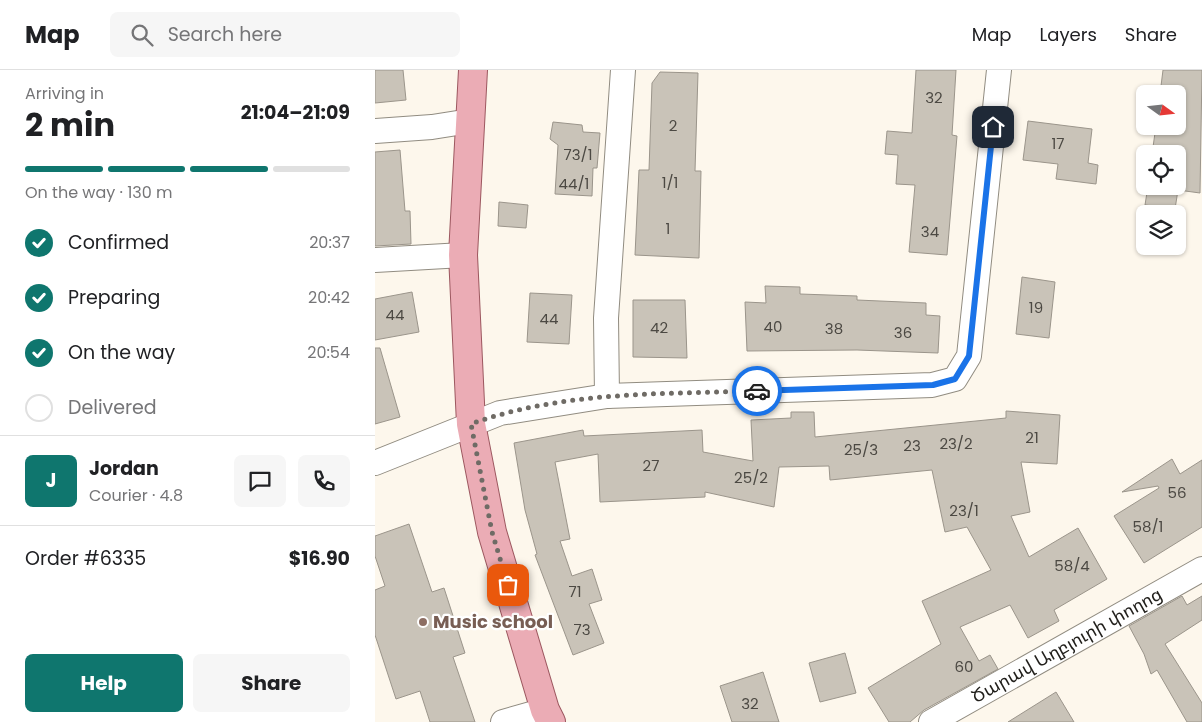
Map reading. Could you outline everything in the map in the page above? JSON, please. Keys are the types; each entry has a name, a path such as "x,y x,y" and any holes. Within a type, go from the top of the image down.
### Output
{"main road":[{"path":"473,70 463,254 471,424 492,532 548,716"}],"street":[{"path":"607,396 605,318 623,70"},
{"path":"375,464 500,413 607,396 933,385 955,379 969,356 999,70"},
{"path":"375,131 432,127 470,121"},
{"path":"375,260 463,254"},
{"name":"Ծարավ Աղբյուրի փողոց","path":"931,722 1202,569"},
{"path":"503,722 548,716"}],"building":[{"path":"375,70 403,70 406,100 375,103"},
{"path":"916,70 956,70 952,135 957,136 947,255 909,252 915,185 896,184 898,155 885,154 887,131 912,133"},
{"path":"1163,70 1202,70 1200,193 1186,191 1186,145 1153,145 1155,135 1186,135 1186,85 1161,85"},
{"path":"660,72 698,73 695,171 701,171 699,258 635,255 639,170 649,170 652,83"},
{"path":"1028,121 1092,129 1088,163 1098,165 1096,184 1056,179 1058,164 1023,160"},
{"path":"553,122 582,125 583,132 600,133 597,168 593,168 592,196 555,194 558,145 550,139"},
{"path":"400,150 405,211 410,211 411,244 375,246 375,152"},
{"path":"1147,195 1177,195 1176,205 1145,205"},
{"path":"499,202 528,205 526,228 498,226"},
{"path":"1022,277 1055,282 1049,338 1016,334"},
{"path":"765,286 800,287 800,294 857,296 857,300 926,303 926,315 940,316 938,353 857,350 747,351 745,302 766,303"},
{"path":"412,292 419,332 375,340 375,299"},
{"path":"530,293 572,295 569,344 527,342"},
{"path":"633,300 685,300 687,358 633,357"},
{"path":"375,348 380,348 400,417 375,424"},
{"path":"1006,411 1060,415 1057,464 1021,462 1030,512 1011,516 1029,557 1078,528 1107,579 1054,610 1059,621 1028,638 1010,605 960,627 979,661 990,655 998,669 924,710 910,722 889,722 868,688 941,644 922,601 991,570 967,527 945,532 932,470 830,480 829,466 779,467 774,507 705,492 705,497 600,502 598,454 555,462 570,539 560,541 572,576 592,569 602,600 589,604 604,643 573,655 535,555 537,554 525,510 514,443 583,430 584,436 702,430 703,452 753,461 751,420 791,418 791,412 814,412 815,437 1006,418"},
{"path":"1172,459 1180,474 1202,460 1202,527 1144,563 1114,516 1159,488 1158,486 1122,492"},
{"path":"409,524 432,592 444,588 465,653 453,657 475,722 430,722 420,691 396,699 375,635 375,590 385,586 375,556 375,536"},
{"path":"1182,596 1187,605 1202,596 1202,620 1165,644 1202,703 1202,722 1187,722 1157,670 1151,674 1144,654 1129,626"},
{"path":"845,653 856,693 820,702 809,663"},
{"path":"763,672 779,722 732,722 720,686"},
{"path":"1056,692 1074,722 1008,722"}],"way so far":[{"path":"508,585 492,532 471,424 500,413 607,396 757,391"}],"place":[{"name":"Music school","path":"423,622"}],"route":[{"path":"757,391 933,385 955,379 969,356 993,127"}]}
